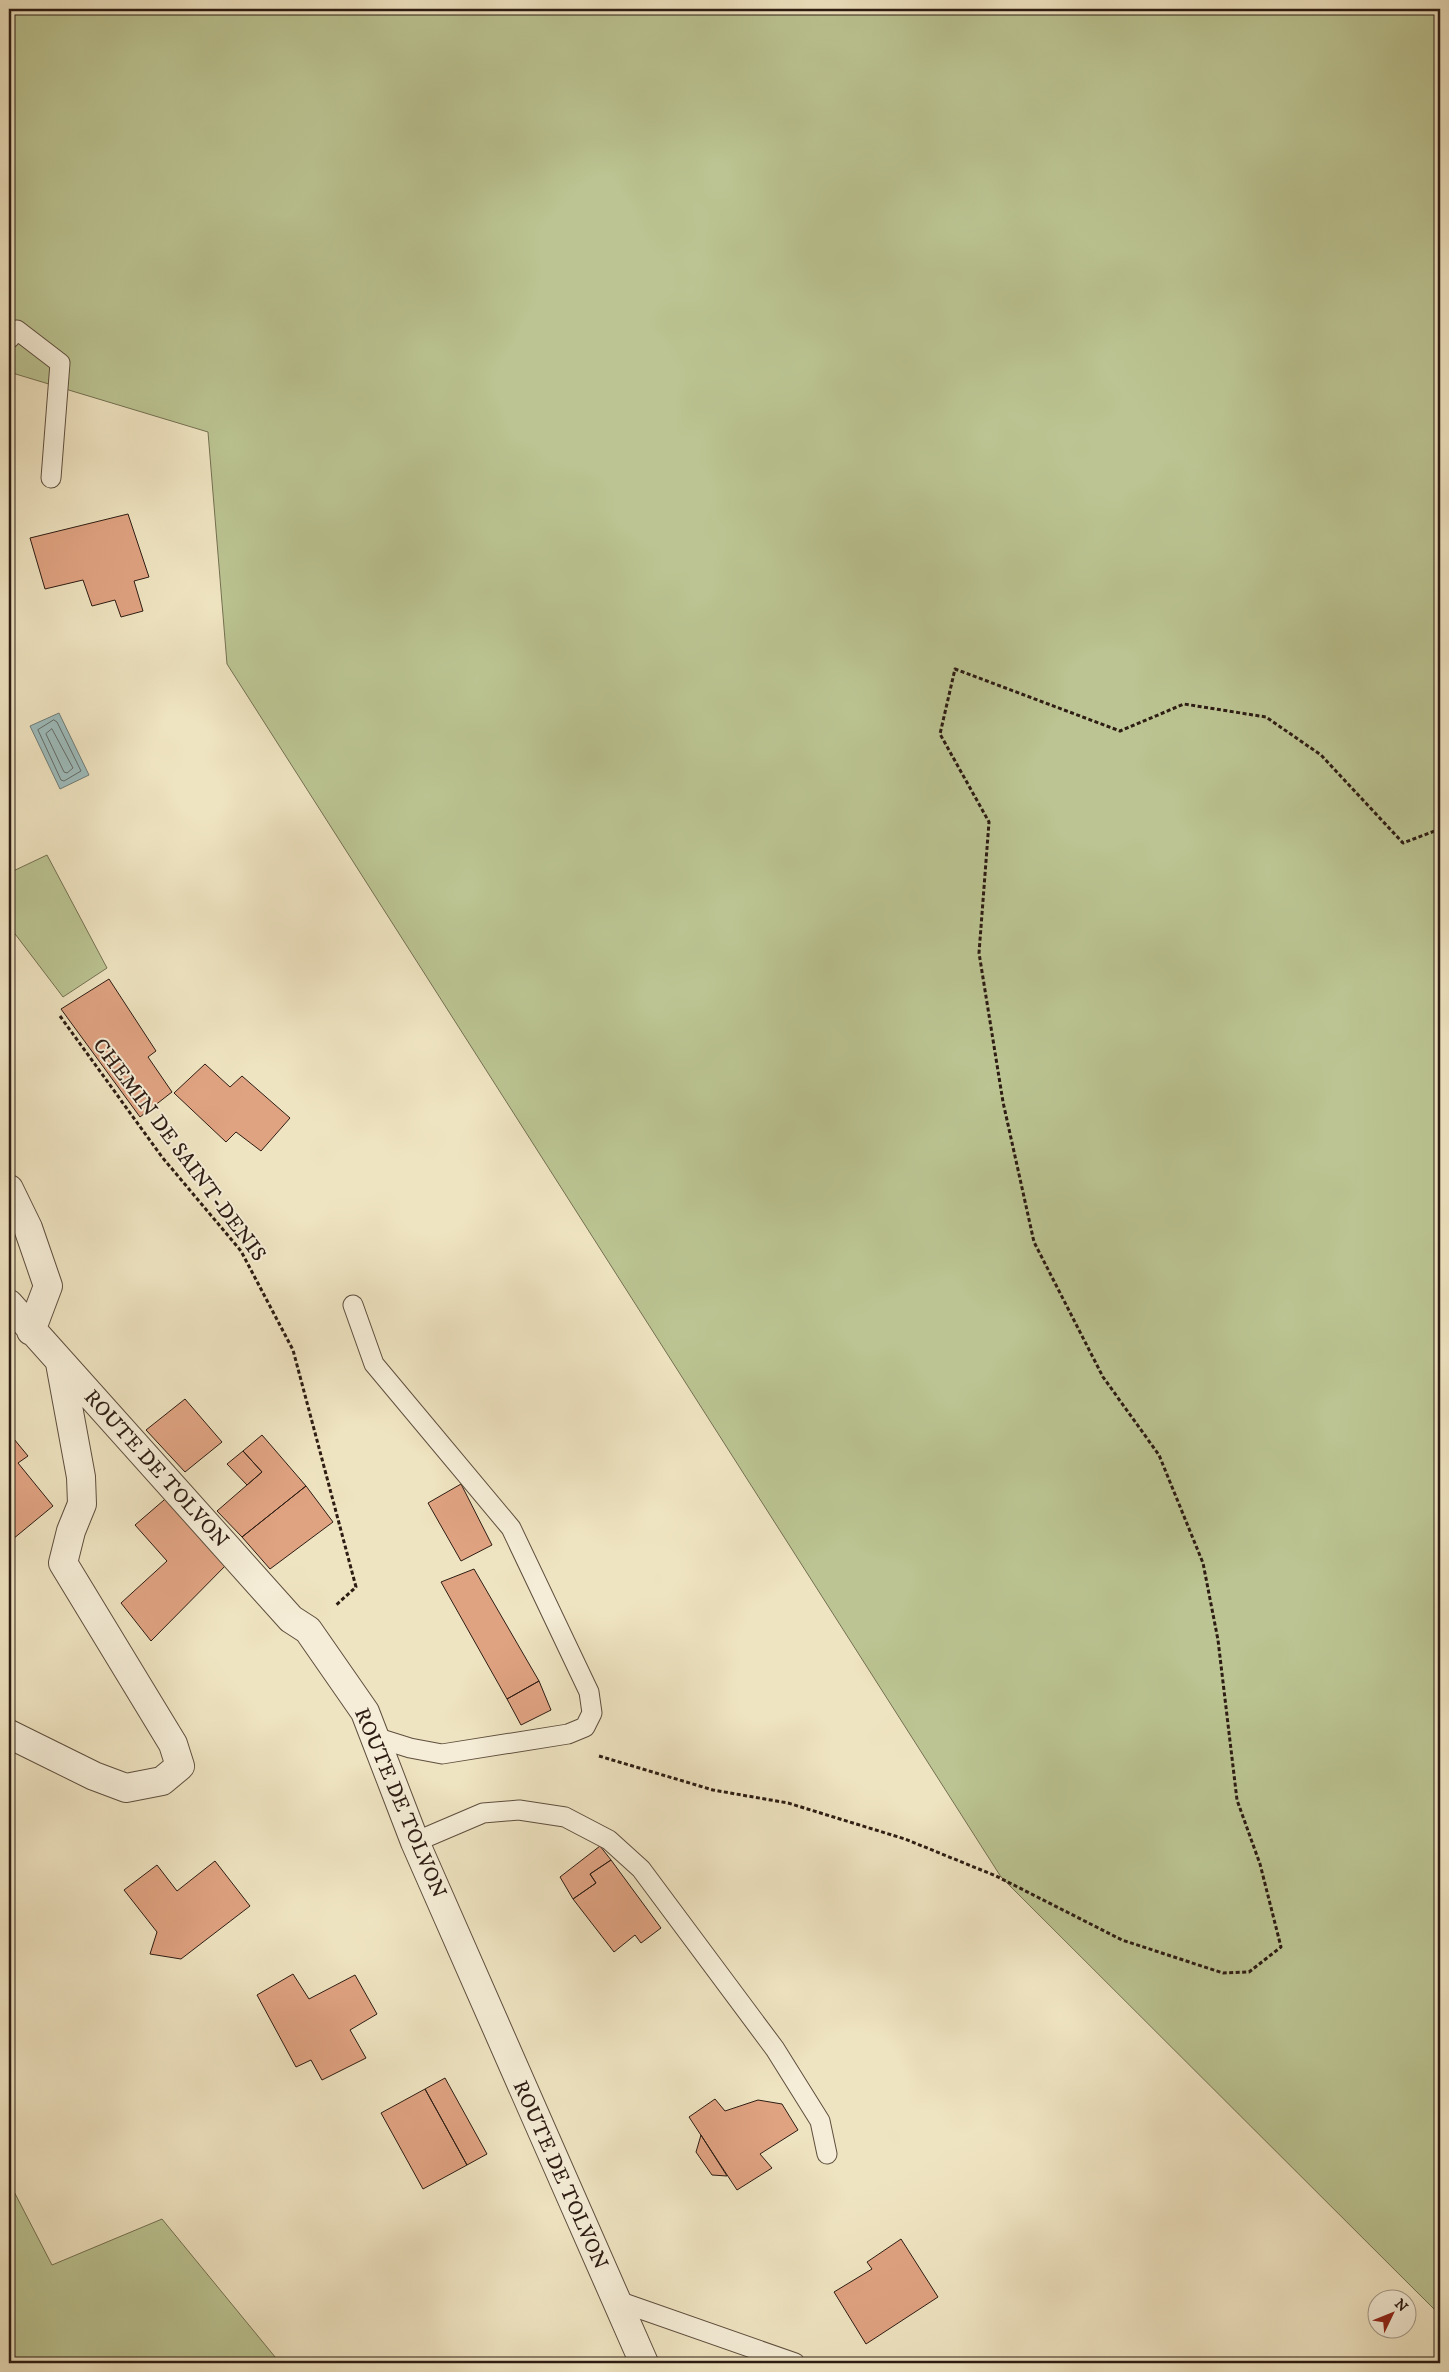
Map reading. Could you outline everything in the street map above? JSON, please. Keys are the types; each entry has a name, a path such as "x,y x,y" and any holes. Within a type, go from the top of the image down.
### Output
{"street":[{"path":"9,1189 28,1228 48,1286 31,1331"},
{"name":"ROUTE DE TOLVON","path":"9,1304 31,1331 292,1619 308,1630 365,1712 416,1842 644,2363"},
{"path":"9,1734 94,1776 126,1788 162,1781 180,1766 173,1744 63,1563 71,1531 82,1504 81,1477 60,1363"}],"lane":[{"path":"9,338 17,330 60,362 52,478"},
{"path":"354,1305 374,1364 511,1528 589,1692 592,1713 585,1727 568,1734 442,1754 410,1748 375,1737"},
{"path":"416,1842 483,1813 519,1810 565,1817 609,1840 641,1869 775,2049 820,2120 827,2154"},
{"path":"615,2300 795,2363"}],"path":[{"path":"568,1734 586,1752 713,1790 788,1803 906,1839 996,1876 1122,1940 1223,1973 1249,1972 1281,1947 1260,1864 1237,1800 1218,1640 1204,1563 1159,1455 1103,1377 1034,1242 1003,1102 979,952 989,822 940,734 955,669 1120,731 1184,704 1266,717 1321,755 1403,843 1440,829"},
{"name":"CHEMIN DE SAINT-DENIS","path":"60,1016 162,1156 242,1251 293,1350 356,1587 308,1630"}],"green space":[{"path":"9,9 1440,9 1440,2315 1001,1877 227,664 208,432 9,372"},
{"path":"47,855 107,968 63,997 9,926 9,873"},
{"path":"9,2182 52,2265 162,2219 280,2363 9,2363"}],"water":[{"path":"59,713 89,775 60,789 30,726"}],"building":[{"path":"128,514 149,577 134,581 143,611 121,617 115,600 92,606 83,580 45,589 30,538"},
{"path":"109,979 156,1051 148,1057 172,1092 140,1117 61,1009"},
{"path":"205,1064 230,1087 242,1076 290,1118 261,1151 236,1132 226,1142 174,1093"},
{"path":"185,1399 222,1442 185,1472 146,1430"},
{"path":"9,1433 28,1456 18,1463 53,1506 13,1539 9,1534"},
{"path":"262,1435 306,1486 242,1537 217,1511 262,1472 243,1451"},
{"path":"243,1451 262,1472 247,1485 227,1464"},
{"path":"461,1484 492,1545 461,1561 428,1503"},
{"path":"306,1486 333,1522 270,1569 242,1537"},
{"path":"171,1494 231,1560 151,1641 121,1603 167,1561 135,1525"},
{"path":"474,1569 539,1681 507,1699 441,1582"},
{"path":"539,1681 551,1710 521,1725 507,1699"},
{"path":"600,1846 611,1860 590,1874 596,1883 573,1899 560,1877"},
{"path":"611,1860 661,1928 641,1943 635,1935 614,1952 573,1899 596,1883 590,1874"},
{"path":"215,1861 250,1906 181,1959 150,1954 157,1932 124,1890 157,1865 177,1891"},
{"path":"293,1974 309,1999 355,1975 377,2014 350,2030 366,2058 322,2080 311,2060 296,2067 257,1995"},
{"path":"445,2078 487,2154 467,2165 425,2089"},
{"path":"425,2089 467,2165 423,2189 381,2113"},
{"path":"715,2099 725,2111 758,2100 782,2104 798,2130 760,2154 772,2168 737,2190 689,2117"},
{"path":"701,2135 727,2176 712,2175 696,2152"},
{"path":"901,2239 938,2297 866,2344 834,2292 872,2269 867,2262"}]}
